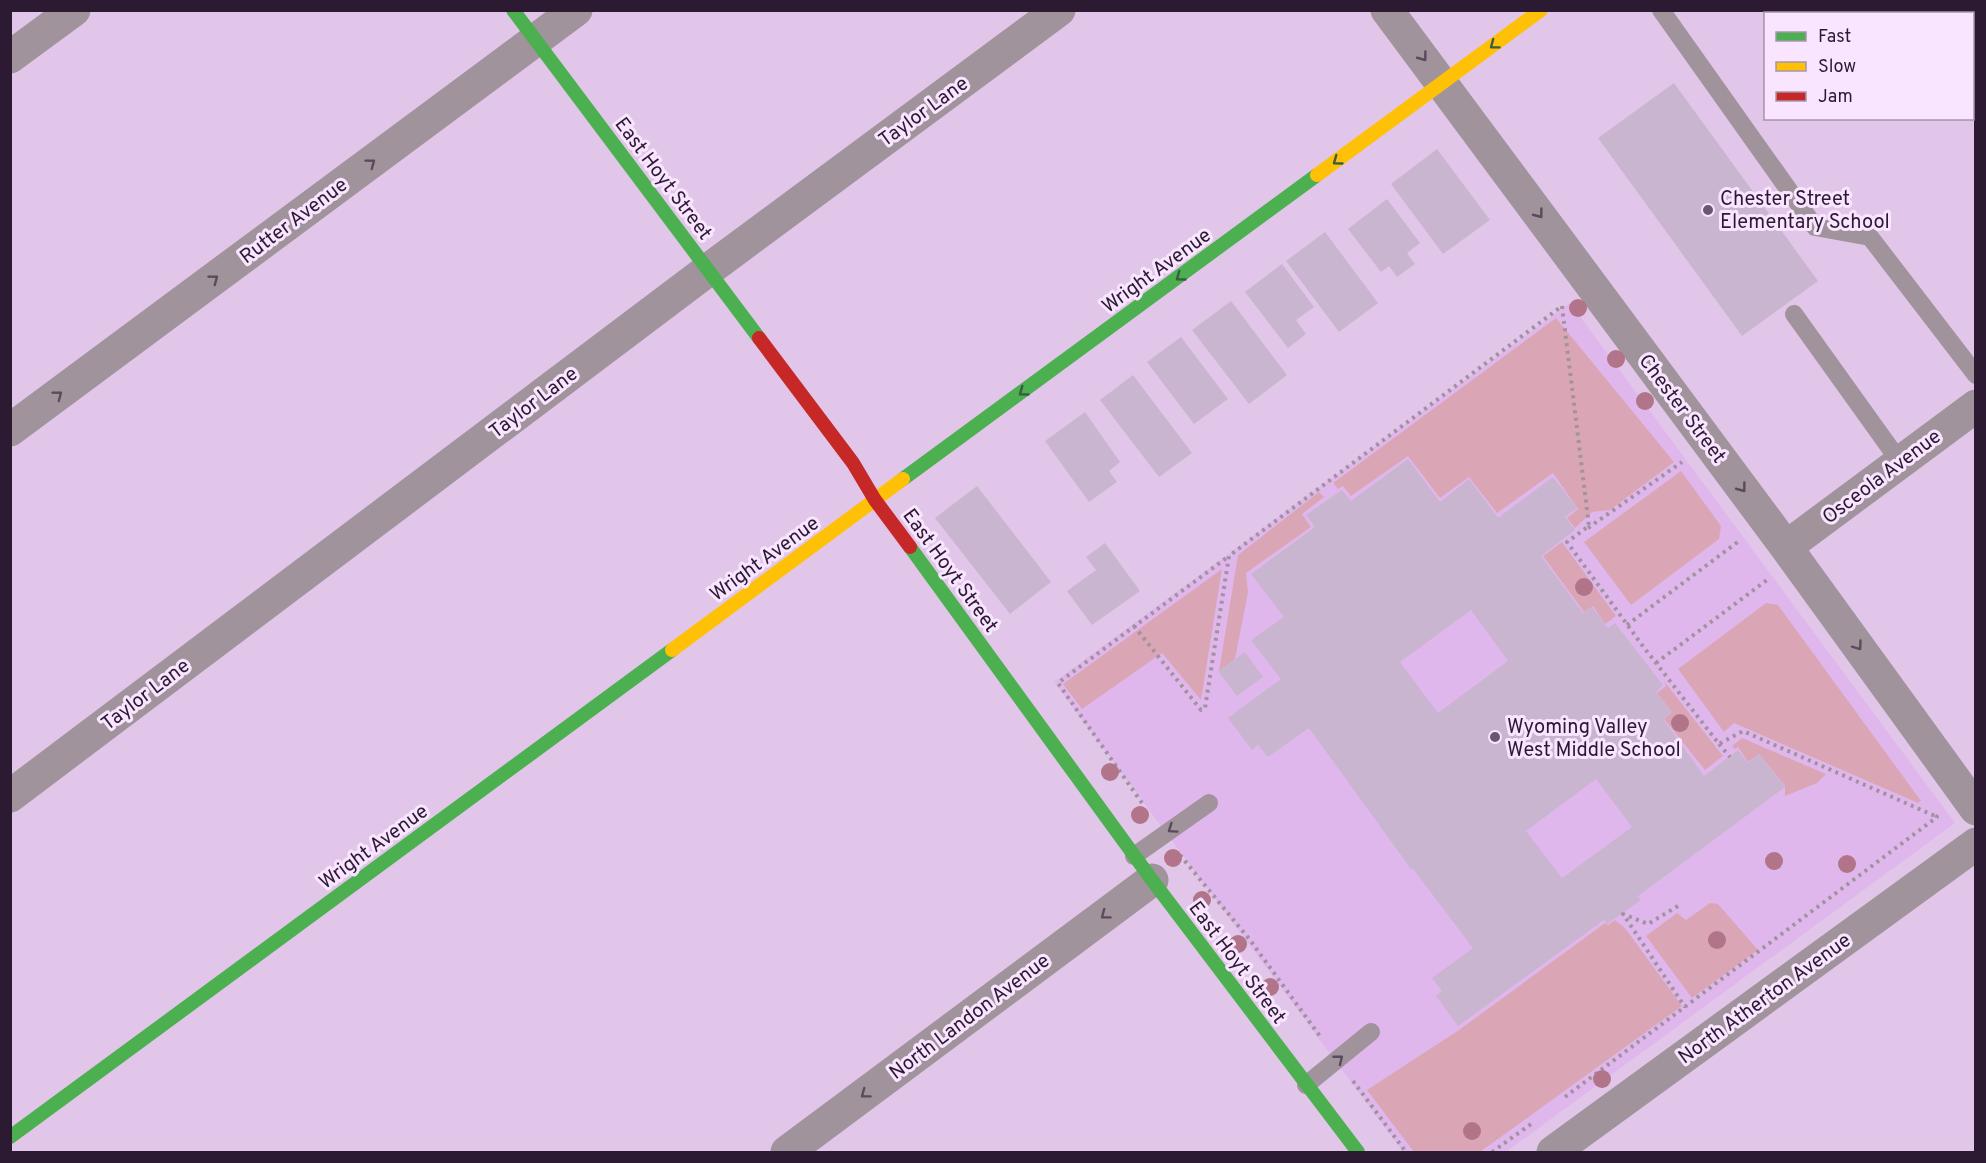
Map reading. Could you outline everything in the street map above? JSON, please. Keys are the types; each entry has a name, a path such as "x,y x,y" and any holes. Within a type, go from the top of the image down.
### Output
{"street":[{"name":"East Hoyt Street","path":"513,10 853,463 875,500 1143,868 1358,1152"},
{"name":"Rutter Avenue","path":"10,430 576,10"},
{"name":"Taylor Lane","path":"10,796 708,270 1059,10"},
{"name":"Chester Street","path":"1387,10 1786,547 1976,809"},
{"name":"Wright Avenue","path":"10,1137 1541,10"},
{"path":"10,57 74,11"},
{"name":"Osceola Avenue","path":"1786,547 1976,406"},
{"name":"North Atherton Avenue","path":"1553,1152 1976,844"},
{"name":"North Landon Avenue","path":"787,1152 1143,868"}],"lane":[{"path":"1661,10 1815,227 1870,237 1976,375"},
{"path":"1794,315 1900,462"},
{"path":"1143,868 1164,835 1209,803"},
{"path":"1306,1085 1371,1032"}],"path":[{"path":"1562,306 1570,315"},
{"path":"1562,306 1589,526"},
{"path":"1406,1152 1250,940 1164,835 1058,683 1562,306"},
{"path":"1578,534 1686,460 1680,452"},
{"path":"1598,521 1567,542 1627,625 1730,757"},
{"path":"1733,532 1743,546"},
{"path":"1627,625 1739,541"},
{"path":"1134,626 1201,710 1205,708 1229,556"},
{"path":"1762,573 1773,589"},
{"path":"1656,663 1767,580"},
{"path":"1719,744 1743,730 1937,817"},
{"path":"1930,807 1937,817"},
{"path":"1558,1103 1937,817"},
{"path":"1678,906 1648,924 1623,914 1685,1007"},
{"path":"1492,1152 1539,1117"}],"shaded area":[{"path":"1570,303 1955,823 1506,1152 1403,1152 1054,682"},
{"path":"1556,318 1674,462 1610,510 1592,512 1575,528 1567,518 1578,509 1553,473 1497,513 1469,477 1440,498 1408,456 1351,496 1343,486 1338,489 1333,483"},
{"path":"1681,471 1721,526 1719,539 1631,605 1584,542"},
{"path":"1319,492 1324,497 1302,514 1311,527 1246,573 1248,592 1235,659 1219,671 1238,555"},
{"path":"1562,542 1616,616 1605,624 1593,606 1584,612 1543,556"},
{"path":"1222,569 1201,700 1162,653 1082,709 1063,684"},
{"path":"1766,603 1778,605 1921,801 1918,803 1734,723 1724,732 1678,669"},
{"path":"1664,681 1723,756 1705,770 1664,719 1672,712 1657,693 1666,686"},
{"path":"1742,738 1826,774 1817,783 1785,796 1785,786 1759,754 1748,762 1738,747 1735,749 1732,746"},
{"path":"1710,903 1718,904 1758,950 1692,998 1646,936 1677,913 1686,920"},
{"path":"1615,920 1625,928 1682,1006 1480,1152 1414,1152 1367,1090 1459,1030 1605,923 1608,925"}],"building":[{"name":"Chester Street Elementary School","path":"1674,83 1818,281 1742,336 1598,138"},
{"path":"1437,149 1490,220 1443,254 1391,184"},
{"path":"1387,199 1420,243 1407,253 1415,264 1397,277 1389,266 1381,272 1348,229"},
{"path":"1325,232 1378,303 1339,332 1286,261"},
{"path":"1282,264 1314,307 1296,320 1306,334 1288,348 1245,292"},
{"path":"1231,301 1287,375 1249,404 1192,330"},
{"path":"1181,337 1228,399 1194,424 1147,362"},
{"path":"1133,375 1192,453 1159,477 1100,400"},
{"path":"1085,412 1120,462 1109,471 1117,482 1089,502 1045,441"},
{"name":"Wyoming Valley West Middle School","path":"1408,459 1440,502 1469,479 1498,518 1553,477 1577,508 1565,517 1575,530 1541,556 1583,613 1592,607 1608,628 1615,623 1663,685 1656,692 1672,712 1663,719 1704,776 1738,750 1748,763 1759,754 1785,787 1638,896 1641,900 1607,924 1604,920 1458,1026 1436,996 1442,991 1432,978 1473,948 1411,869 1309,728 1268,757 1258,745 1252,750 1228,718 1281,679 1251,640 1284,617 1251,574 1315,527 1306,515 1342,490 1351,501","holes":["1471,610 1508,661 1438,713 1400,662","1596,779 1632,827 1562,878 1526,831"]},
{"path":"977,486 1051,582 1010,614 935,518"},
{"path":"1105,543 1140,591 1092,625 1067,591 1096,570 1086,557"},
{"path":"1245,652 1263,677 1237,696 1218,671"}],"traffic: fast":[{"path":"513,10 759,338"},
{"path":"903,479 1317,175"},
{"path":"910,547 1152,880 1358,1152"},
{"path":"10,1137 672,650"}],"traffic: slow":[{"path":"1317,175 1541,10"},
{"path":"672,650 903,479"}],"traffic: jam":[{"path":"759,338 853,463 875,500 910,547"}],"place":[{"name":"Chester Street Elementary School","path":"1708,210"},
{"name":"Wyoming Valley West Middle School","path":"1495,737"}]}
